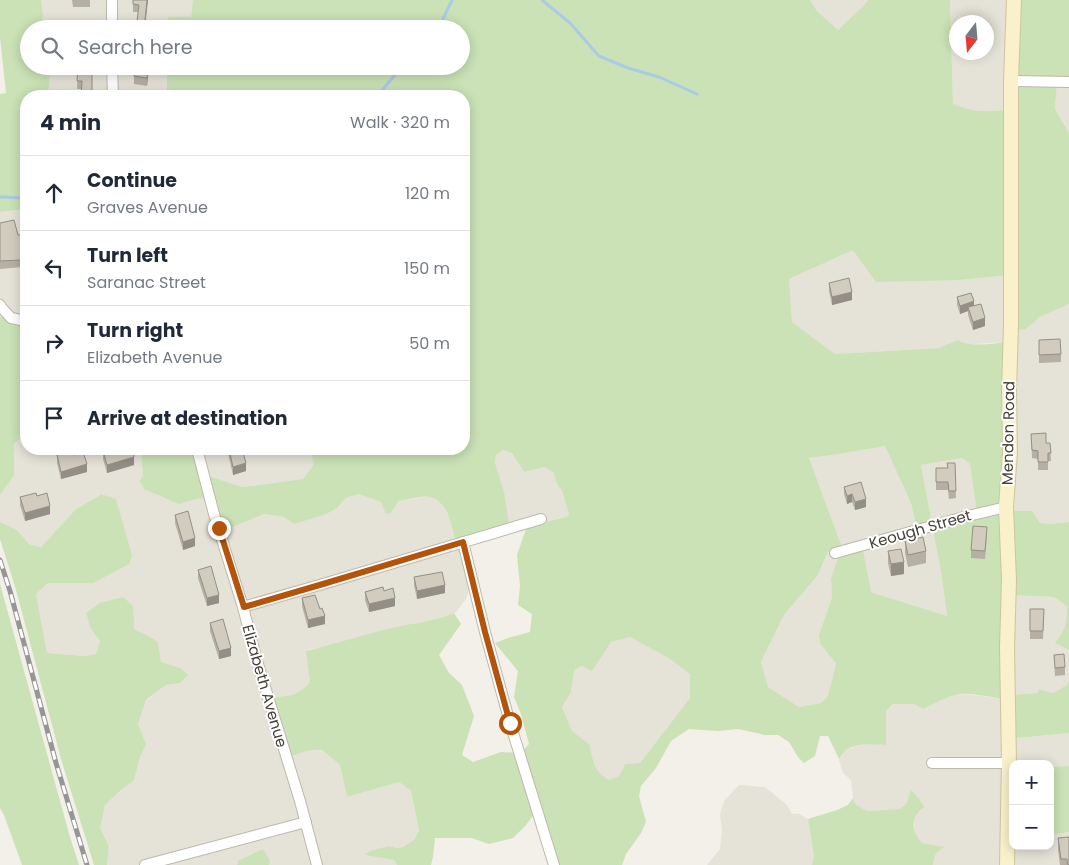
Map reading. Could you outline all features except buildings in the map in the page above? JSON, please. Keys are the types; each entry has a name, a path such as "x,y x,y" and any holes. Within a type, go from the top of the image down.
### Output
{"street":[{"path":"112,0 112,20"},
{"name":"Mendon Road","path":"1007,865 1009,763 1006,507 1010,452 1011,81 1014,0"},
{"path":"112,75 112,90"},
{"path":"1011,81 1069,82"},
{"path":"0,305 11,318 20,320"},
{"name":"Elizabeth Avenue","path":"199,455 214,514 244,607 257,661 306,822 317,865"},
{"name":"Keough Street","path":"835,553 1006,507"},
{"path":"244,607 542,519"},
{"path":"463,542 510,723 554,865"},
{"path":"932,763 1009,763"},
{"path":"146,865 306,822"}],"shaded area":[{"path":"41,0 193,0 191,17 168,17 168,20 43,20"},
{"path":"810,0 868,0 838,30 817,11"},
{"path":"950,0 1013,0 1011,109 983,112 953,104 952,60 994,60 994,15 950,15"},
{"path":"50,75 167,75 167,90 49,90"},
{"path":"1057,84 1069,84 1069,133 1055,109"},
{"path":"20,210 20,321 0,317 0,212"},
{"path":"853,250 988,276 1009,275 1026,329 1040,317 1069,304 1069,522 1040,523 1008,511 1009,342 974,344 958,340 939,348 835,354 792,322 789,279"},
{"path":"20,440 20,455 141,455 143,476 207,496 221,532 264,514 284,517 337,508 346,498 359,494 381,502 392,512 398,501 429,496 442,503 450,519 455,539 464,542 472,583 466,599 456,612 445,618 400,626 307,650 310,682 303,691 288,696 267,697 286,758 310,750 322,750 340,765 347,797 399,782 411,791 419,830 414,840 403,847 389,846 365,855 394,860 397,865 269,865 270,861 237,863 237,865 107,865 109,846 100,828 105,805 134,780 140,757 146,744 138,724 146,701 166,685 180,683 179,668 161,662 158,642 133,629 133,606 91,629 100,641 96,654 85,656 47,653 36,594 48,583 93,583 132,555 116,500 101,494 76,509 41,547 29,544 17,530 0,522 0,495 14,476 14,443"},
{"path":"885,446 911,503 917,528 932,526 947,616 831,579 832,597 819,635 820,644 836,662 828,697 821,703 799,707 768,687 761,662 784,615 818,575 828,551 842,547 809,458"},
{"path":"503,450 513,453 524,472 544,467 553,472 557,484 562,491 569,515 510,529 495,463 496,455"},
{"path":"198,455 312,455 314,464 303,479 241,487 203,474"},
{"path":"962,458 970,464 977,513 932,524 921,465"},
{"path":"1011,595 1054,597 1067,606 1064,632 1056,643 1069,650 1069,680 1067,685 1053,693 1039,689 1037,693 1007,695"},
{"path":"630,637 667,657 690,674 690,698 640,763 625,764 619,776 609,780 600,775 592,759 590,745 572,731 562,707 571,692 573,670 582,666 592,670 611,642"},
{"path":"964,694 1006,699 1010,739 1069,733 1069,766 1054,767 1054,760 1009,760 1009,850 1054,850 1054,834 1069,832 1069,865 933,865 935,854 938,850 945,847 922,843 915,836 914,819 918,811 907,803 901,809 866,811 856,805 853,798 851,780 843,773 839,760 845,751 869,743 885,745 886,711 893,704 914,704 923,709 953,696"},
{"path":"739,785 765,787 787,805 792,814 799,814 808,819 814,856 812,865 707,865 720,849 722,829 720,815 724,801"}],"green space":[{"path":"0,0 41,0 43,20 20,20 20,75 50,75 49,90 20,90 20,210 0,212 0,94 6,93 0,37"},
{"path":"193,0 810,0 817,11 838,30 868,0 950,0 949,60 952,60 953,104 968,109 988,111 1011,109 1013,0 1069,0 1069,84 1057,84 1055,109 1069,133 1069,304 1040,317 1026,329 1012,330 1009,275 957,280 876,282 853,250 789,279 792,322 835,354 939,348 958,340 970,344 1010,342 1008,511 1032,511 1040,523 1069,522 1069,650 1055,643 1065,626 1067,606 1054,597 1011,595 1008,695 1037,693 1039,689 1053,693 1067,685 1069,680 1069,733 1009,739 1006,699 966,694 946,698 923,709 914,704 893,704 886,711 886,745 864,744 853,747 844,752 839,759 828,736 820,736 815,756 804,763 789,742 778,735 765,735 738,729 718,731 689,729 671,741 656,768 641,786 639,796 646,822 641,833 626,854 622,865 554,865 538,809 513,838 489,844 472,838 435,838 431,865 397,865 394,860 364,855 370,851 389,846 403,847 414,840 419,830 411,791 399,782 347,797 340,765 322,750 310,750 286,758 267,697 296,694 310,682 306,651 389,629 435,620 454,613 461,624 439,655 449,673 462,685 474,716 462,755 473,762 501,752 521,753 529,744 514,697 518,671 495,643 530,632 532,614 518,605 520,586 517,555 527,526 569,515 562,491 557,484 553,472 544,467 524,472 512,453 503,450 496,455 495,463 504,492 509,524 452,540 455,539 445,508 441,503 430,497 398,501 392,512 386,514 381,502 359,494 346,498 337,508 326,514 294,524 284,517 264,514 221,532 207,496 179,504 144,489 140,481 143,476 141,455 198,455 203,474 242,487 303,479 314,464 312,455 470,455 470,90 167,90 167,75 470,75 470,20 168,20 168,17 191,17","holes":["885,446 911,503 917,528 932,526 947,616 871,592 863,551 838,558 831,579 832,597 819,635 820,644 836,663 828,696 821,703 799,707 768,687 761,662 784,615 818,575 828,551 842,547 809,458","962,458 970,464 977,513 932,524 921,465","630,637 667,657 690,674 690,698 640,763 625,764 619,776 609,780 597,770 590,745 572,731 562,707 571,692 574,670 582,666 592,671 611,642"]},
{"path":"0,317 20,321 20,440 14,443 14,476 0,495"},
{"path":"101,494 116,499 132,555 129,564 93,583 48,583 36,594 47,653 85,656 96,654 100,641 91,629 86,613 100,603 123,597 133,606 134,629 158,642 161,662 180,668 188,675 180,683 166,685 146,700 138,724 146,744 140,757 134,780 105,805 100,828 109,846 107,865 94,865 61,759 16,590 0,539 0,522 17,530 29,544 41,547 76,509"},
{"path":"0,584 79,865 22,865 0,808"},
{"path":"1069,766 1069,832 1054,834 1054,805 1054,767"},
{"path":"911,790 924,807 919,811 914,820 914,829 918,838 922,843 945,847 936,854 933,865 812,865 814,856 808,819 848,805 853,798 856,805 867,811 900,809 907,803"},
{"path":"263,849 270,861 269,865 237,865 238,861"}],"waterway":[{"path":"442,20 452,0"},
{"path":"542,0 570,23 599,56 628,68 659,77 697,94"},
{"path":"383,90 395,75"},
{"path":"0,197 20,198"}],"railway":[{"path":"0,560 56,763 87,865"}],"route":[{"path":"219,528 244,607 463,542 510,723"}]}
